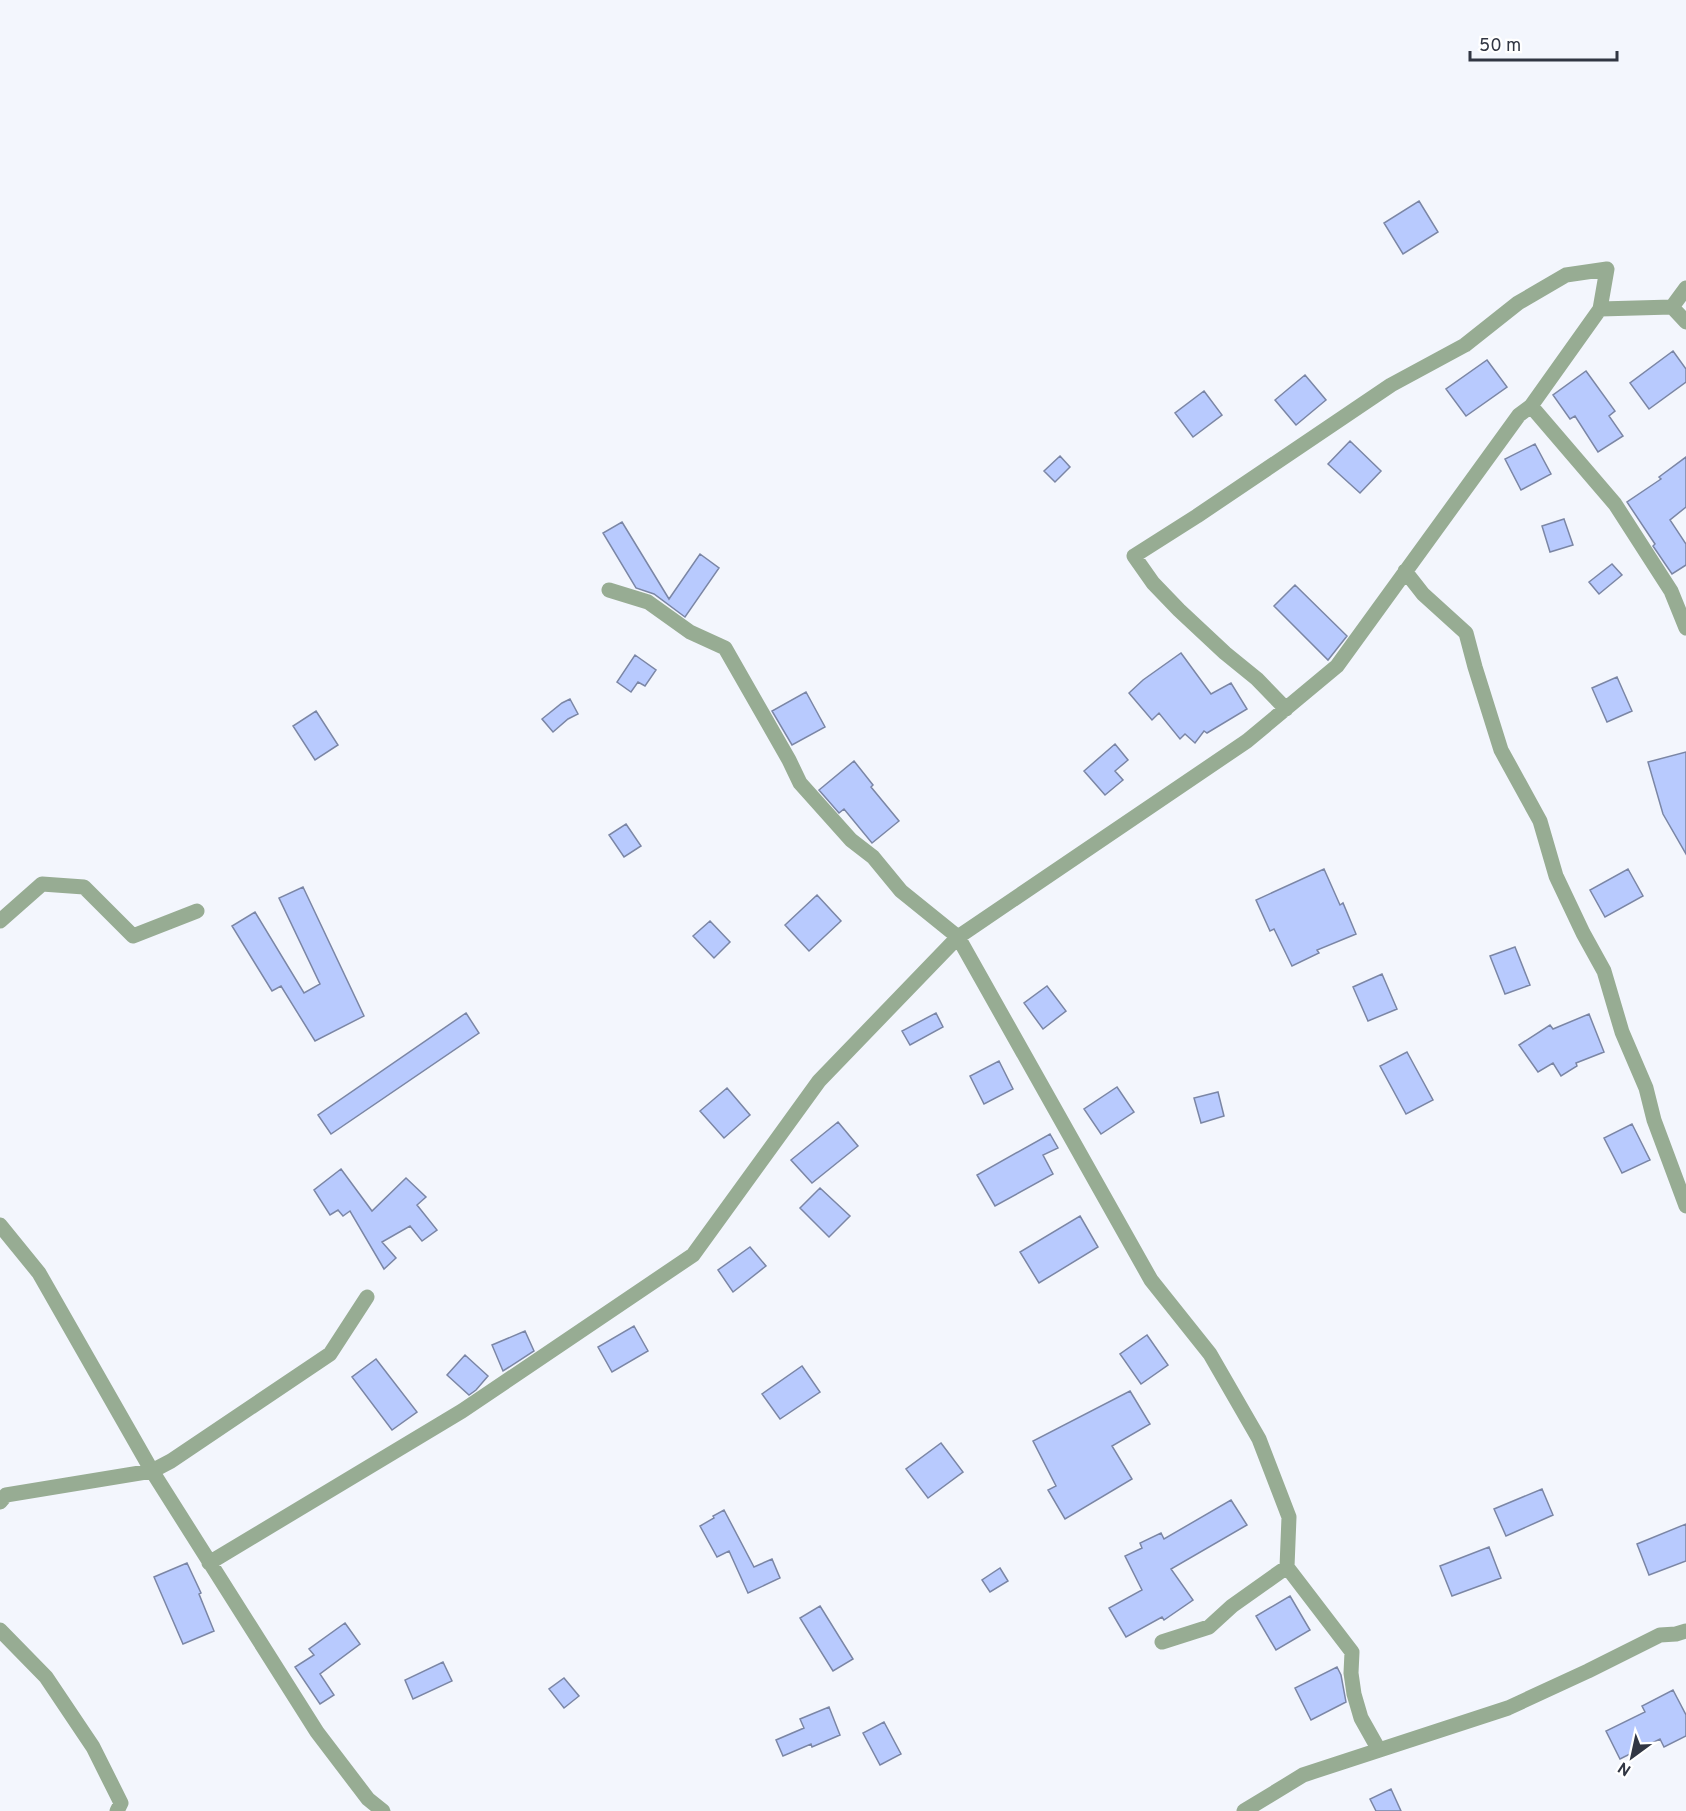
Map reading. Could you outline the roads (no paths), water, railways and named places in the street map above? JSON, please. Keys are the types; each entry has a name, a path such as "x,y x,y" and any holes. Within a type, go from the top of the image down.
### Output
{"street":[{"path":"209,1563 462,1412 693,1255 819,1081 958,937 1247,741 1286,709 1337,666 1519,415 1531,406 1600,309 1607,269 1566,275 1518,303 1465,345 1391,385 1134,556 1153,583 1179,610 1257,679 1286,709"},
{"path":"1672,307 1686,288"},
{"path":"1600,309 1672,307 1686,322"},
{"path":"1531,406 1616,504 1671,591 1686,628"},
{"path":"1405,571 1423,594 1466,633 1502,750 1540,821 1556,876 1604,971 1622,1032 1646,1088 1654,1120 1686,1206"},
{"path":"609,590 648,602 690,632 725,648 800,783 851,840 873,857 901,891 958,937 1151,1280 1210,1354 1259,1438 1289,1517 1287,1567 1352,1652 1351,1673 1354,1694 1361,1718 1379,1750"},
{"path":"0,921 42,884 84,887 133,936 197,911"},
{"path":"0,1225 39,1273 152,1471 317,1732 368,1799 382,1811"},
{"path":"0,1502 6,1495 152,1471 171,1461 330,1354 367,1297"},
{"path":"1162,1642 1209,1627 1232,1606 1287,1567"},
{"path":"0,1630 46,1677 93,1747 121,1803 117,1811"},
{"path":"1244,1811 1303,1775 1508,1708 1660,1635 1686,1631"}]}
